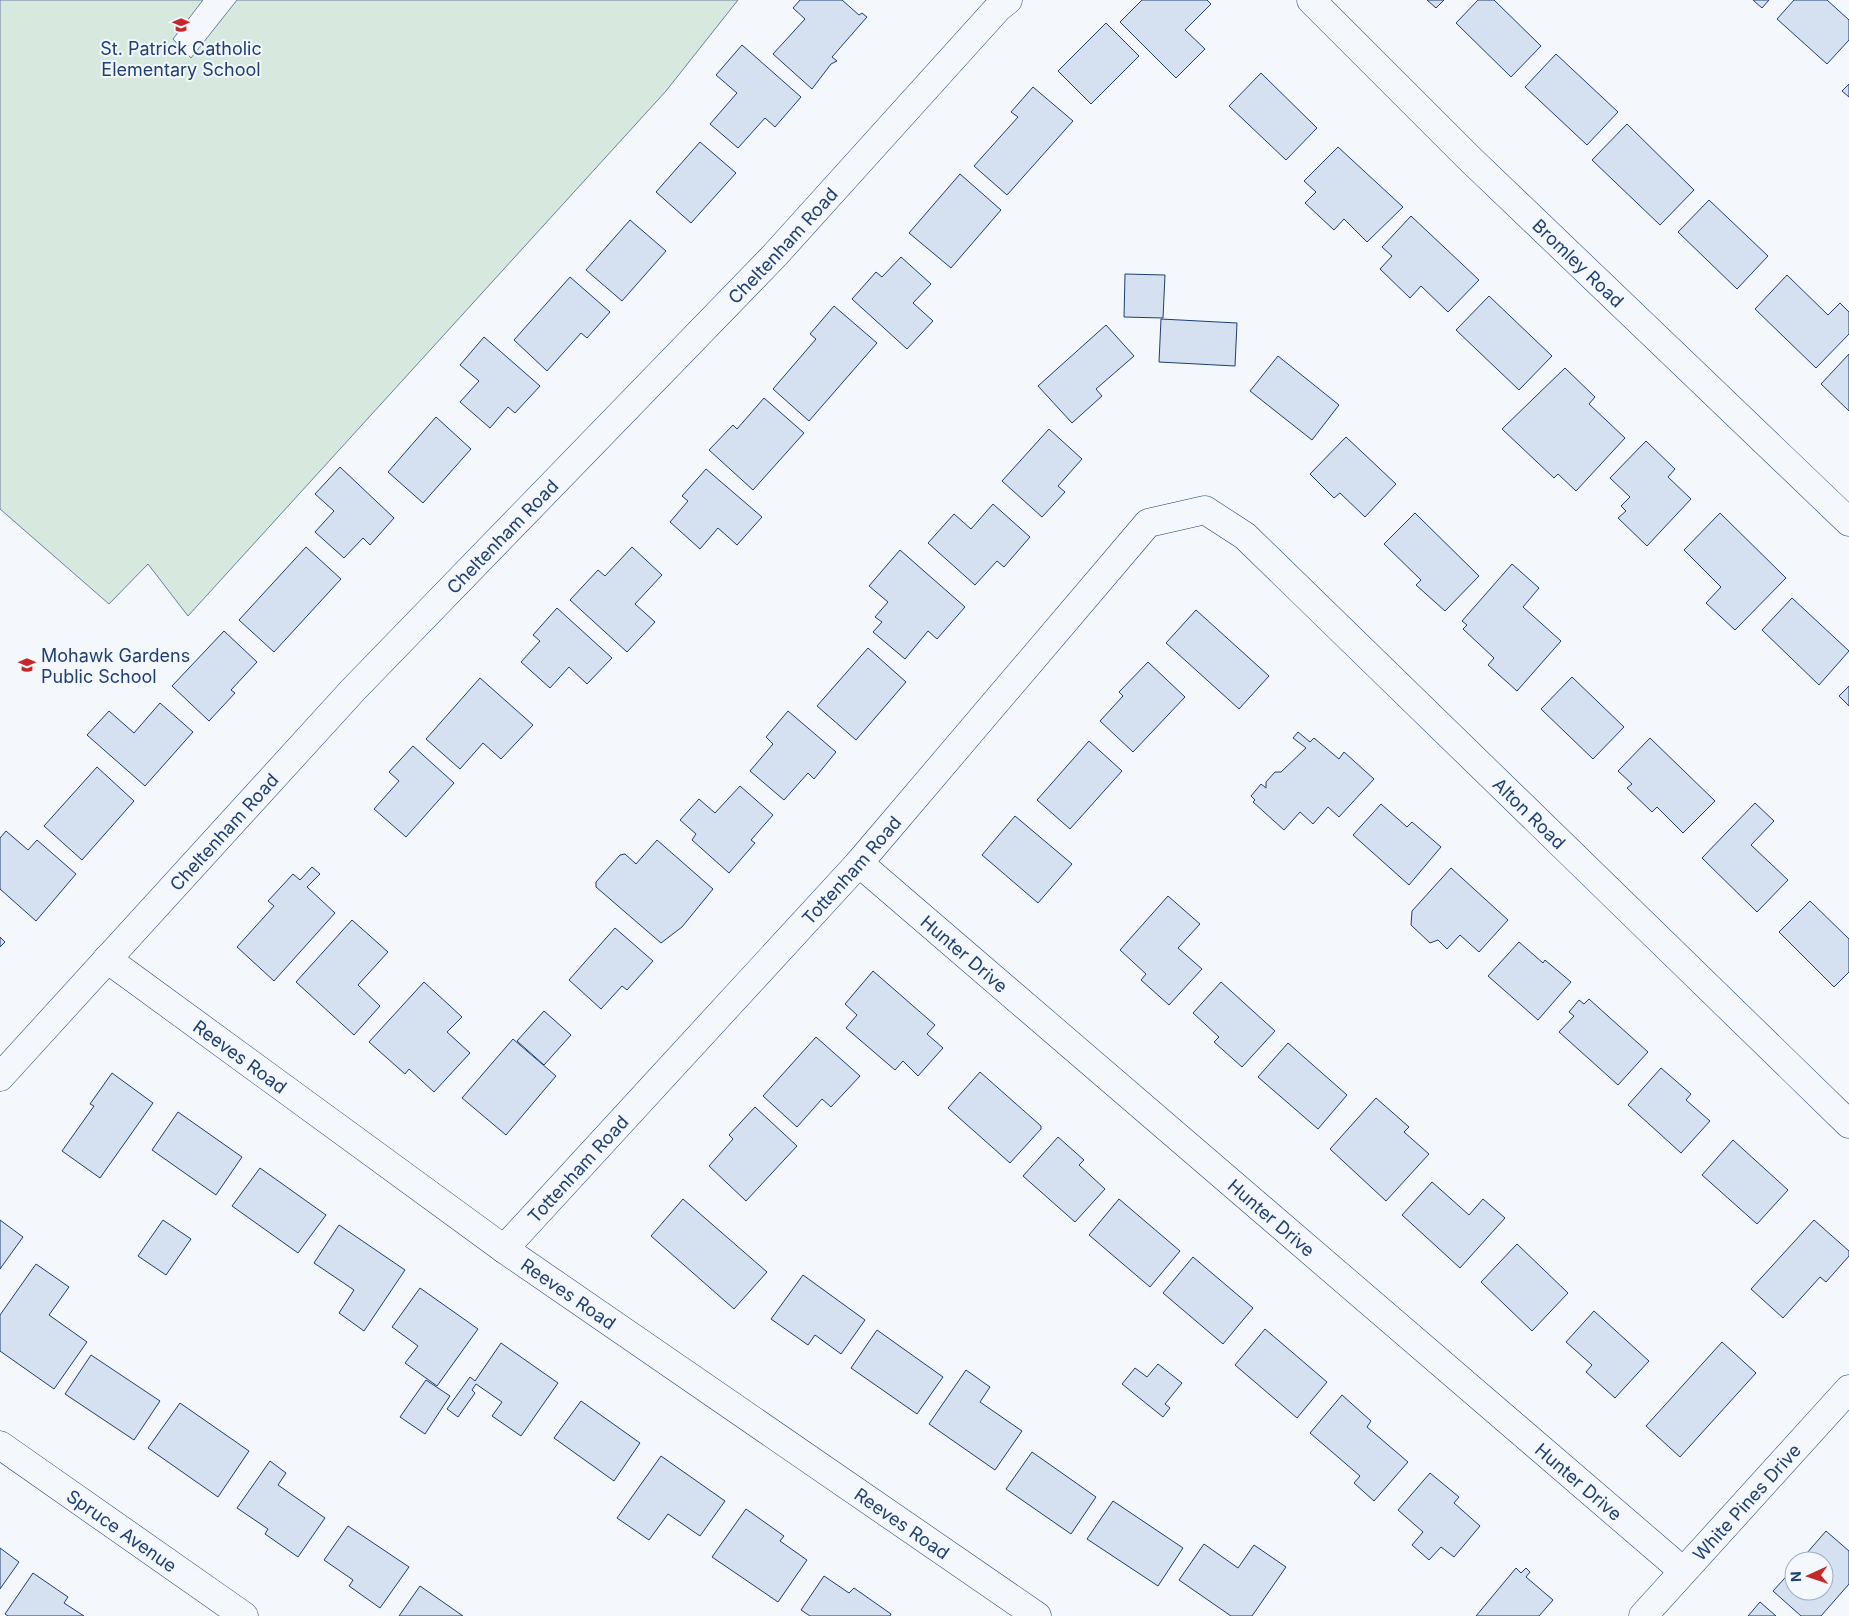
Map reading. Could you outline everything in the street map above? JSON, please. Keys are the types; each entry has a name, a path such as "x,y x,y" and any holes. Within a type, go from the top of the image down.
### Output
{"street":[{"name":"Cheltenham Road","path":"0,1077 353,690 775,255 998,8 1008,0"},
{"name":"Bromley Road","path":"1311,0 1468,157 1849,522"},
{"name":"Tottenham Road","path":"504,1249 859,863 1148,524 1205,510"},
{"name":"Alton Road","path":"1205,510 1245,536 1849,1124"},
{"name":"Hunter Drive","path":"859,863 1683,1571"},
{"name":"Reeves Road","path":"107,959 504,1249 1037,1616"},
{"name":"White Pines Drive","path":"1643,1616 1849,1389"},
{"name":"Spruce Avenue","path":"0,1445 244,1616"}],"shaded area":[{"path":"0,0 203,0 173,39 191,58 237,0 738,0 666,91 188,616 148,564 109,604 0,509"}],"building":[{"path":"800,0 842,0 859,15 862,13 867,17 832,57 837,61 831,64 812,89 773,54 805,19 793,8"},
{"path":"1142,0 1207,0 1211,4 1185,30 1205,49 1176,78 1120,22"},
{"path":"1427,0 1444,0 1436,8"},
{"path":"1478,0 1494,0 1541,46 1511,77 1456,23"},
{"path":"1753,0 1769,0 1762,8"},
{"path":"1794,0 1827,0 1849,20 1849,40 1827,64 1777,19"},
{"path":"1106,23 1139,56 1091,104 1058,71"},
{"path":"742,45 801,97 775,127 765,118 738,148 710,124 737,93 716,75"},
{"path":"1556,54 1618,112 1587,145 1525,87"},
{"path":"1261,73 1317,128 1286,160 1229,106"},
{"path":"1849,84 1849,97 1842,91"},
{"path":"1033,87 1073,121 1007,195 974,166 1018,117 1011,112"},
{"path":"1627,124 1694,190 1660,225 1592,160"},
{"path":"700,142 736,173 691,223 656,192"},
{"path":"1338,147 1403,207 1367,242 1344,219 1334,230 1305,203 1316,192 1304,181"},
{"path":"960,174 1001,210 951,268 909,233"},
{"path":"1709,200 1768,256 1737,289 1678,232"},
{"path":"1411,216 1479,280 1448,312 1421,286 1410,298 1380,269 1392,256 1382,247"},
{"path":"630,220 666,251 622,301 586,270"},
{"path":"901,257 931,284 913,303 933,321 907,349 852,299 876,272 882,277"},
{"path":"1125,274 1165,275 1163,318 1124,317"},
{"path":"1787,275 1828,315 1840,303 1849,312 1849,334 1816,368 1755,309"},
{"path":"570,277 610,312 587,338 581,333 547,371 514,340"},
{"path":"1489,296 1552,356 1519,390 1456,330"},
{"path":"834,306 877,343 809,421 773,389 816,339 810,334"},
{"path":"1161,319 1237,323 1235,366 1159,362"},
{"path":"1106,325 1134,356 1096,389 1102,396 1072,423 1038,386"},
{"path":"484,337 540,386 515,413 508,407 490,428 460,402 479,381 460,365"},
{"path":"1849,354 1849,411 1821,384"},
{"path":"1278,356 1339,405 1312,440 1250,391"},
{"path":"1565,368 1595,397 1589,404 1625,438 1576,491 1558,474 1554,478 1502,429"},
{"path":"764,398 804,433 753,490 709,450 733,425 737,429"},
{"path":"436,417 471,449 423,503 388,472"},
{"path":"1049,429 1082,459 1058,486 1065,492 1042,517 1002,481"},
{"path":"1346,437 1396,484 1365,517 1340,493 1334,498 1310,474"},
{"path":"1646,441 1675,469 1668,477 1691,499 1647,546 1618,518 1626,511 1621,506 1630,497 1610,478"},
{"path":"340,467 394,518 370,545 363,538 344,558 315,532 334,511 315,494"},
{"path":"706,469 762,517 737,545 718,528 700,549 670,522 688,501 682,496"},
{"path":"993,504 1030,537 1004,567 997,561 975,585 928,543 954,514 971,529"},
{"path":"1415,513 1479,576 1445,611 1416,585 1421,580 1384,544"},
{"path":"1720,513 1786,578 1735,630 1706,603 1721,587 1684,550"},
{"path":"306,547 341,579 274,652 239,620"},
{"path":"632,547 662,575 635,604 655,622 627,652 570,600 598,570 605,576"},
{"path":"900,550 965,607 937,639 928,631 905,659 873,632 882,622 875,617 888,602 869,586"},
{"path":"1512,564 1539,588 1523,607 1561,641 1517,691 1488,665 1494,658 1463,629 1467,625 1462,621"},
{"path":"1792,598 1849,651 1819,685 1762,630"},
{"path":"557,608 612,658 587,684 569,667 550,688 521,662 540,641 533,635"},
{"path":"1196,610 1269,676 1239,709 1166,643"},
{"path":"224,631 257,662 231,690 235,693 209,721 172,686"},
{"path":"868,648 906,682 856,740 817,706"},
{"path":"1148,662 1185,697 1133,752 1100,721 1123,696 1119,692"},
{"path":"1572,677 1624,727 1593,759 1541,709"},
{"path":"480,678 533,725 501,759 483,743 460,769 426,739"},
{"path":"1849,686 1849,706 1839,696"},
{"path":"160,703 193,732 145,786 87,735 109,711 134,733"},
{"path":"788,711 836,752 814,779 808,773 784,800 750,771 773,744 766,737"},
{"path":"1298,732 1310,742 1314,738 1339,759 1344,752 1374,779 1339,817 1328,807 1313,824 1300,812 1284,830 1253,802 1255,800 1251,796 1261,784 1266,788 1266,782 1275,772 1281,772 1306,748 1293,738"},
{"path":"1650,738 1715,801 1683,833 1657,807 1652,812 1627,788 1632,784 1618,771"},
{"path":"1089,741 1122,771 1070,829 1037,800"},
{"path":"413,746 454,783 406,837 374,809 399,781 389,772"},
{"path":"97,767 134,801 82,860 44,826"},
{"path":"740,786 773,815 751,840 755,843 729,873 692,840 696,834 680,820 699,799 715,813"},
{"path":"1755,803 1774,821 1751,845 1788,880 1757,912 1702,858"},
{"path":"1381,804 1407,827 1412,822 1441,847 1409,885 1353,835"},
{"path":"1015,816 1072,864 1038,903 982,855"},
{"path":"6,831 28,850 37,840 76,874 36,921 0,889 0,838"},
{"path":"657,840 713,889 682,927 661,943 596,887 596,882 620,855 625,854 636,864"},
{"path":"312,867 320,874 307,887 335,913 274,981 237,947 274,906 268,901 293,874 300,880"},
{"path":"1451,868 1508,920 1479,952 1460,935 1447,949 1438,940 1430,943 1411,925 1412,911"},
{"path":"1168,896 1200,924 1178,948 1202,969 1169,1005 1141,980 1146,974 1120,950"},
{"path":"1810,901 1849,939 1849,972 1834,987 1779,932"},
{"path":"352,920 388,952 358,985 380,1006 354,1035 296,982"},
{"path":"615,928 653,961 627,990 622,986 601,1009 569,980"},
{"path":"0,937 5,942 0,947"},
{"path":"1519,942 1543,963 1545,960 1571,982 1538,1020 1488,976"},
{"path":"873,971 935,1025 927,1034 943,1048 918,1076 903,1061 895,1070 846,1028 857,1015 845,1004"},
{"path":"424,982 462,1017 447,1032 470,1053 434,1092 409,1069 405,1074 369,1042"},
{"path":"1221,982 1275,1031 1242,1067 1214,1042 1219,1037 1193,1013"},
{"path":"1589,999 1648,1052 1618,1085 1559,1032 1574,1016 1569,1012 1579,1000 1584,1004"},
{"path":"544,1011 571,1035 544,1065 517,1041"},
{"path":"816,1037 860,1076 831,1107 822,1099 797,1127 763,1096"},
{"path":"513,1039 556,1076 506,1135 462,1098"},
{"path":"1288,1043 1347,1095 1318,1129 1258,1077"},
{"path":"1661,1068 1691,1094 1686,1100 1710,1121 1681,1153 1628,1105"},
{"path":"980,1072 1041,1126 1041,1129 1010,1163 948,1108"},
{"path":"112,1073 153,1103 100,1178 62,1151 94,1106 90,1104"},
{"path":"1376,1098 1409,1127 1404,1132 1429,1154 1386,1201 1330,1149"},
{"path":"755,1107 797,1146 746,1201 709,1166 733,1139 729,1135"},
{"path":"178,1112 242,1157 216,1195 152,1150"},
{"path":"1058,1137 1084,1160 1079,1165 1105,1189 1075,1222 1023,1176"},
{"path":"1733,1140 1788,1190 1757,1224 1702,1175"},
{"path":"260,1168 326,1215 298,1253 232,1206"},
{"path":"1432,1182 1469,1215 1483,1199 1505,1218 1460,1268 1402,1215"},
{"path":"683,1199 767,1272 734,1309 651,1236"},
{"path":"1119,1199 1180,1251 1150,1287 1089,1235"},
{"path":"0,1220 23,1237 0,1269"},
{"path":"163,1220 191,1239 166,1275 138,1256"},
{"path":"1814,1220 1849,1251 1849,1256 1826,1282 1820,1277 1783,1318 1751,1289"},
{"path":"339,1225 405,1270 364,1331 339,1313 354,1290 314,1263"},
{"path":"1517,1244 1568,1293 1532,1331 1481,1282"},
{"path":"1193,1257 1253,1308 1223,1344 1163,1293"},
{"path":"36,1264 69,1287 49,1315 87,1342 54,1389 0,1351 0,1315"},
{"path":"803,1275 865,1320 841,1354 815,1335 808,1345 771,1319"},
{"path":"420,1288 478,1329 437,1386 405,1363 418,1346 392,1327"},
{"path":"1594,1311 1649,1361 1615,1398 1586,1372 1592,1365 1566,1342"},
{"path":"1265,1329 1327,1382 1297,1418 1235,1365"},
{"path":"877,1330 943,1377 917,1414 851,1368"},
{"path":"1722,1342 1756,1373 1680,1457 1646,1426"},
{"path":"501,1343 558,1383 521,1436 492,1416 502,1402 476,1384 472,1390 475,1393 458,1417 447,1409 470,1377 475,1381"},
{"path":"91,1355 160,1401 134,1440 65,1394"},
{"path":"1158,1364 1182,1383 1165,1404 1170,1408 1163,1417 1122,1384 1135,1368 1147,1377"},
{"path":"966,1370 990,1387 980,1402 1022,1431 995,1470 929,1424"},
{"path":"426,1380 450,1396 425,1434 400,1417"},
{"path":"1342,1395 1371,1421 1367,1427 1408,1462 1374,1501 1354,1483 1360,1476 1310,1433"},
{"path":"581,1401 640,1443 614,1481 554,1438"},
{"path":"180,1403 249,1451 218,1497 148,1448"},
{"path":"1032,1452 1096,1497 1071,1534 1006,1489"},
{"path":"661,1456 725,1501 700,1536 668,1514 649,1540 617,1518"},
{"path":"270,1461 286,1473 278,1485 325,1518 298,1557 265,1534 268,1529 237,1508"},
{"path":"1430,1473 1459,1497 1454,1503 1480,1526 1454,1557 1441,1547 1429,1560 1412,1545 1423,1532 1398,1510"},
{"path":"1113,1501 1183,1548 1158,1586 1087,1539"},
{"path":"746,1509 784,1536 780,1541 807,1560 778,1602 712,1557"},
{"path":"348,1526 409,1567 380,1608 349,1586 353,1580 324,1560"},
{"path":"1826,1531 1849,1551 1849,1584 1821,1616 1801,1616 1784,1601 1834,1601 1834,1551 1809,1551"},
{"path":"1204,1544 1238,1568 1254,1545 1286,1567 1252,1616 1231,1616 1179,1580"},
{"path":"0,1548 19,1562 0,1589"},
{"path":"1516,1568 1521,1573 1526,1568 1530,1572 1526,1577 1553,1600 1539,1616 1476,1616"},
{"path":"33,1573 68,1597 64,1603 84,1616 8,1616 5,1614"},
{"path":"824,1576 849,1593 854,1588 891,1614 890,1616 810,1616 801,1610"},
{"path":"1784,1579 1784,1601 1773,1591"},
{"path":"420,1586 463,1616 399,1616"},
{"path":"1760,1602 1776,1616 1748,1616"}],"place":[{"name":"St. Patrick Catholic Elementary School","path":"181,25"},
{"name":"Mohawk Gardens Public School","path":"27,665"}]}
